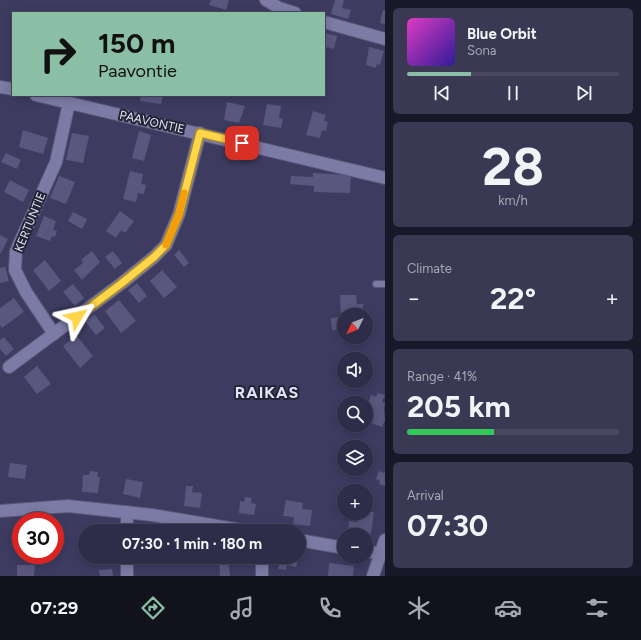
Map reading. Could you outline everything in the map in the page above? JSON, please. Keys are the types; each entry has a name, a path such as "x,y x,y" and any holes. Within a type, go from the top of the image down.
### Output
{"street":[{"path":"266,0 279,8 292,12"},
{"path":"325,22 385,40"},
{"path":"0,87 12,89"},
{"name":"PAAVONTIE","path":"40,96 385,178"},
{"name":"KERTUNTIE","path":"54,334 26,292 15,270 16,251 56,162 69,103"},
{"path":"10,367 122,283 154,257 166,245 179,214 200,133"},
{"path":"0,511 68,506 127,512 203,524"},
{"path":"127,512 127,524"},
{"path":"373,576 383,554 385,540"},
{"path":"306,541 337,547"},
{"path":"373,552 383,554"},
{"path":"127,564 127,576"},
{"path":"262,564 262,576"}],"lane":[{"path":"376,284 385,284"}],"building":[{"path":"211,0 229,0 226,10 209,5"},
{"path":"335,0 344,0 342,8 351,10 348,19 331,14"},
{"path":"383,10 385,10 385,24 380,23"},
{"path":"325,33 337,36 334,49 327,47 325,53"},
{"path":"369,47 384,51 380,65 377,64 376,68 366,65"},
{"path":"141,96 163,96 161,104 140,101"},
{"path":"227,102 245,106 239,123 224,120"},
{"path":"267,104 281,106 279,118 283,119 281,128 263,125"},
{"path":"313,111 326,115 324,121 328,122 326,131 322,130 320,138 306,135"},
{"path":"23,130 48,138 43,154 19,147"},
{"path":"139,131 151,135 144,161 132,158"},
{"path":"72,133 89,136 83,163 66,160"},
{"path":"6,153 21,160 17,169 1,162"},
{"path":"130,171 143,174 141,184 146,185 144,194 138,193 136,202 123,199"},
{"path":"313,173 351,175 350,193 314,192 314,186 290,184 291,176 313,177"},
{"path":"59,176 75,182 66,204 50,198"},
{"path":"10,180 29,190 23,202 4,192"},
{"path":"120,211 134,221 125,233 121,230 116,238 106,231"},
{"path":"73,212 87,219 82,229 68,221"},
{"path":"44,216 56,221 53,230 57,231 55,237 52,236 50,241 36,236"},
{"path":"0,235 8,239 1,253 0,252"},
{"path":"179,250 189,263 184,267 174,255"},
{"path":"92,251 100,262 82,280 74,270 83,263 81,260"},
{"path":"113,251 122,263 115,269 105,257"},
{"path":"45,260 61,281 49,291 33,270"},
{"path":"5,267 9,281 0,283 0,268"},
{"path":"162,270 177,287 164,298 150,281"},
{"path":"137,283 147,296 139,303 128,290"},
{"path":"73,284 84,298 75,306 63,292"},
{"path":"340,295 356,295 357,304 363,304 363,308 341,308"},
{"path":"14,298 24,312 2,328 0,325 0,308"},
{"path":"119,300 136,321 121,333 105,311"},
{"path":"94,314 105,328 96,335 85,321"},
{"path":"337,317 337,330 332,330 331,318"},
{"path":"76,335 93,356 80,368 63,346"},
{"path":"4,337 14,349 6,356 0,349 0,340"},
{"path":"37,366 51,384 37,394 24,377"},
{"path":"378,393 385,395 382,402 385,403 385,420 382,427 373,424 373,396 371,396 371,395 376,397"},
{"path":"10,463 27,465 25,479 8,477"},
{"path":"385,470 385,486 379,484 380,481 376,479 379,471 384,473"},
{"path":"90,471 98,472 97,477 100,477 98,493 82,492 83,475 89,475"},
{"path":"126,479 143,482 140,498 123,494"},
{"path":"186,486 193,486 192,492 202,493 200,508 184,506"},
{"path":"245,497 252,498 251,503 256,504 254,515 239,513 240,501 244,502"},
{"path":"286,500 303,503 302,509 312,510 310,526 306,526 306,524 293,524 294,517 283,516"},
{"path":"358,520 373,520 372,528 348,528 349,521 358,522"},
{"path":"329,563 354,566 353,576 328,576"},
{"path":"219,564 229,564 230,576 220,576"},
{"path":"279,564 297,564 296,567 287,565 286,570 278,569"},
{"path":"17,565 35,565 34,576 17,576"},
{"path":"112,569 113,576 100,576 99,570"}],"slow traffic":[{"path":"166,245 179,214 184,193"}],"district":[{"name":"RAIKAS","path":"267,392"}],"route":[{"path":"77,317 122,283 154,257 166,245 179,214 200,133 242,143"}]}
